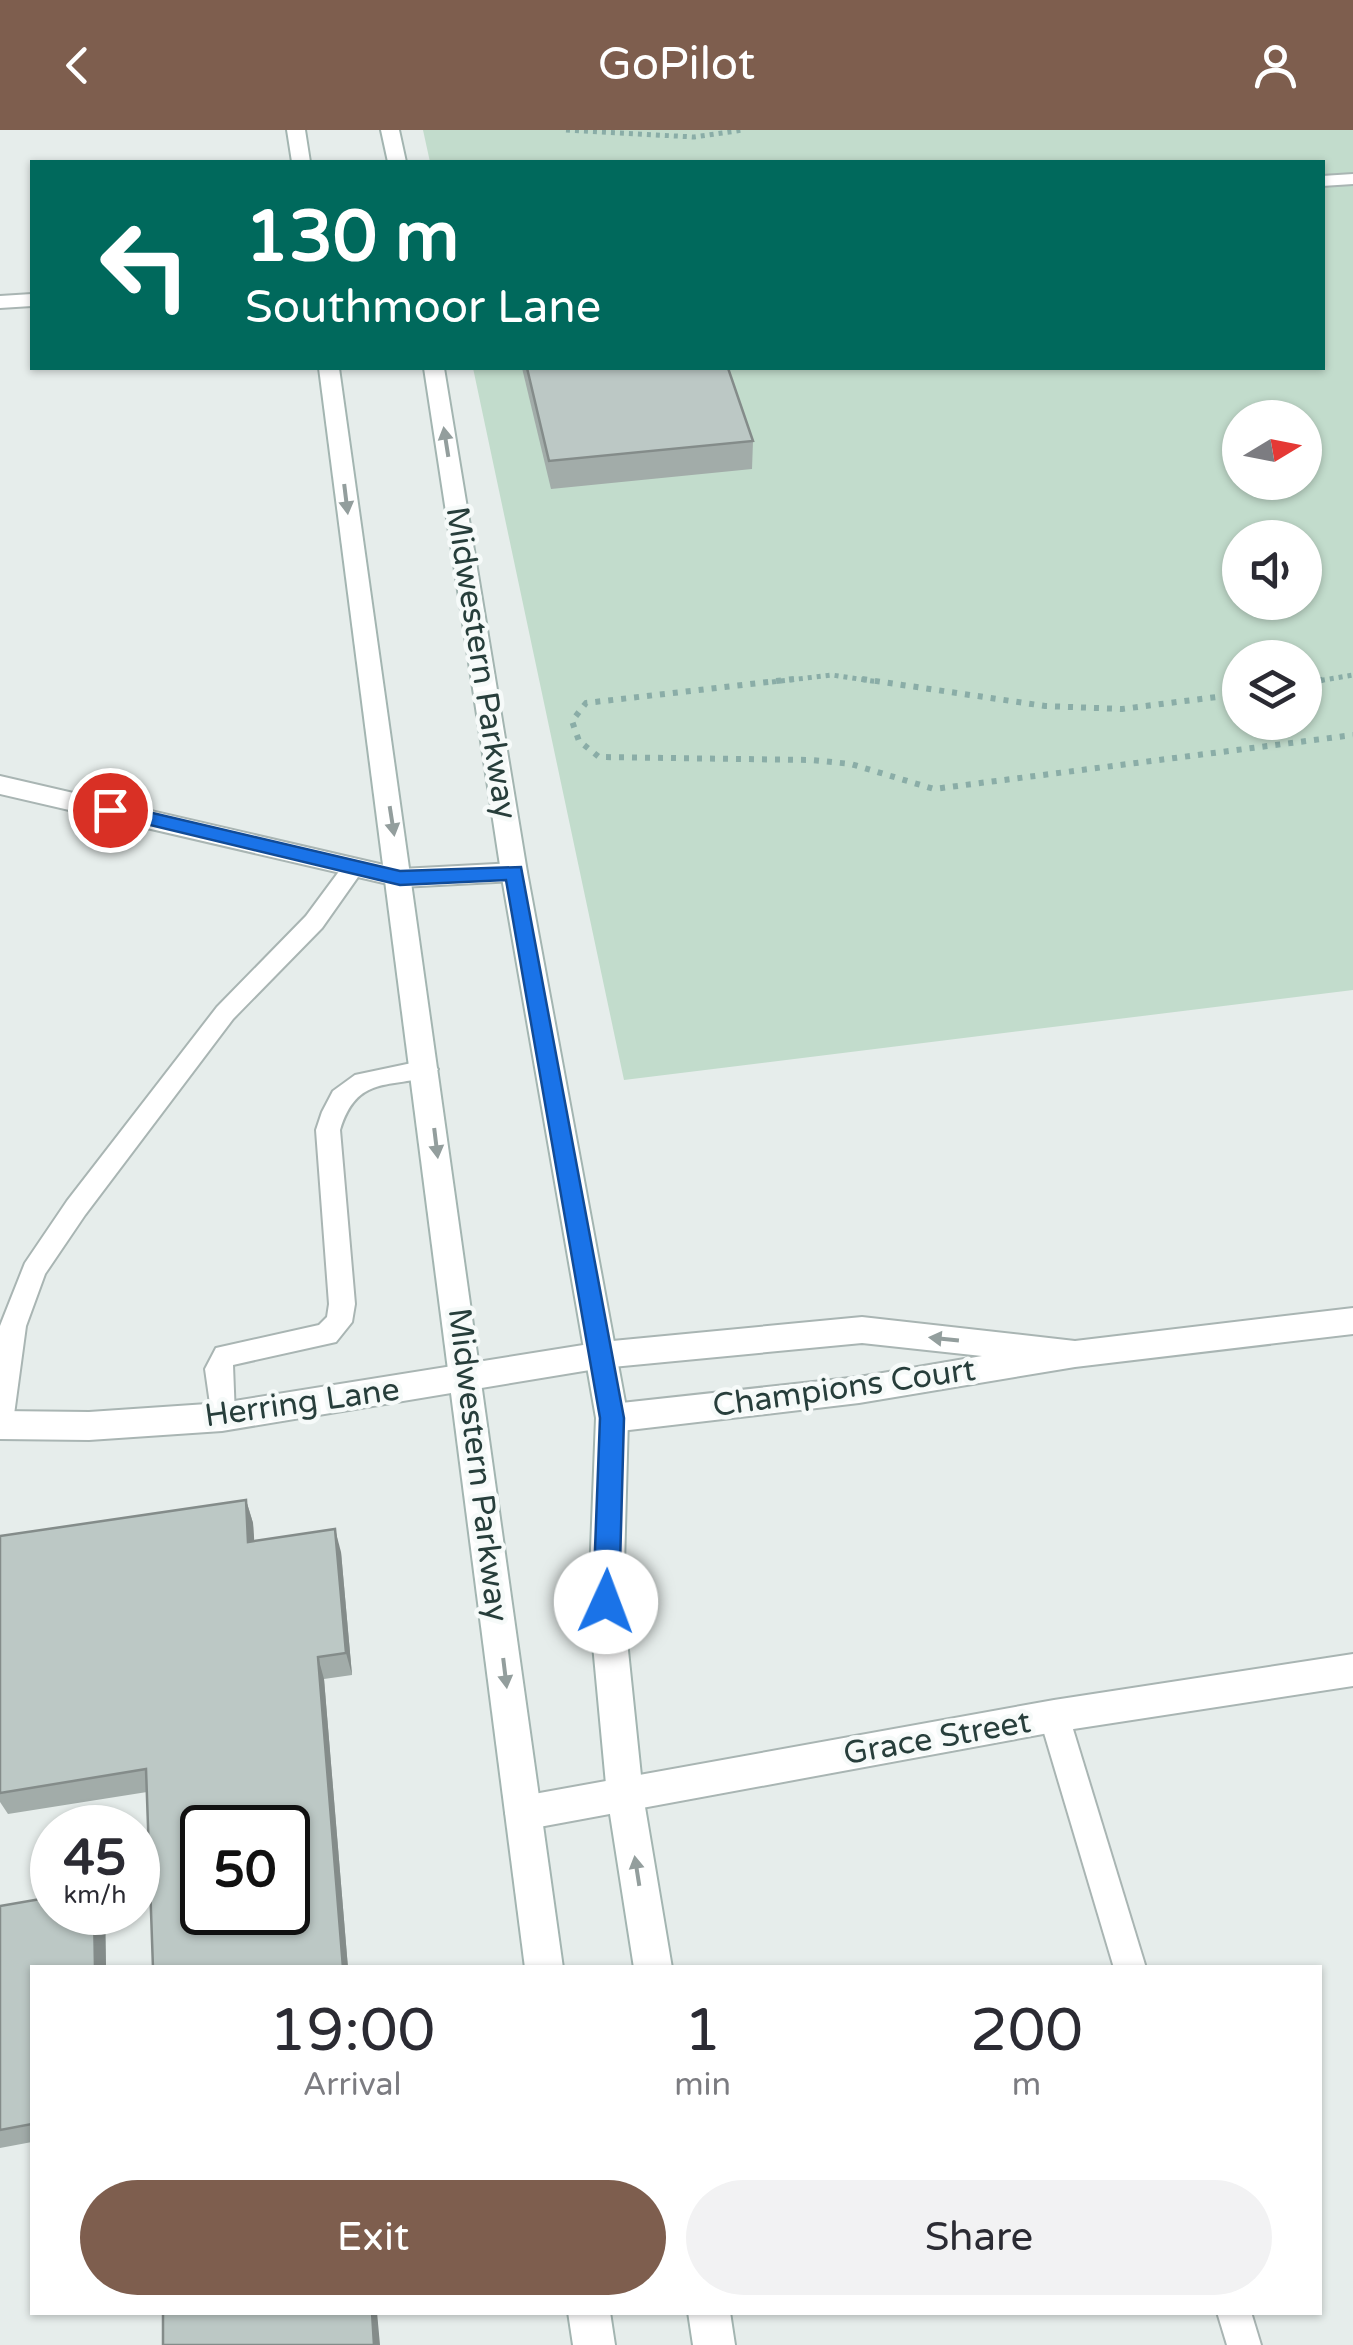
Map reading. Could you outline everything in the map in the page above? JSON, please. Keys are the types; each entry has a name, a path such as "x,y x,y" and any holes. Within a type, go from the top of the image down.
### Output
{"main road":[{"path":"296,130 300,160"},
{"path":"390,130 397,160"},
{"path":"0,302 30,300"},
{"name":"Midwestern Parkway","path":"329,370 544,1965"},
{"name":"Midwestern Parkway","path":"434,370 514,872 612,1418 606,1602 624,1795 652,1965"},
{"path":"0,785 400,878 514,872"},
{"name":"Champions Court","path":"612,1418 860,1390 1075,1354 1353,1321"},
{"name":"Champions Court","path":"602,1355 862,1330 1075,1354"},
{"name":"Herring Lane","path":"0,1424 89,1426 222,1417 602,1355"},
{"name":"Grace Street","path":"523,1813 1054,1716 1353,1670"},
{"path":"589,2315 594,2345"},
{"path":"709,2315 714,2345"}],"lane":[{"path":"1325,181 1353,179"},
{"path":"0,1424 13,1326 34,1270 76,1208 225,1013 314,922 354,867"},
{"path":"222,1417 218,1368 225,1356 327,1334 339,1322 342,1304 328,1130 332,1112 350,1086 376,1076 426,1069"},
{"path":"1054,1716 1129,1965"},
{"path":"1235,2315 1244,2345"}],"path":[{"path":"566,130 694,137 743,130"},
{"path":"1322,680 1353,674"},
{"path":"1222,696 1122,709 1045,706 832,675 586,703 572,721 579,742 599,756 851,764 934,788 1313,740"},
{"path":"1322,739 1353,735"}],"green space":[{"path":"423,130 1353,130 1353,990 624,1080 473,370 1325,370 1325,160 430,160"}],"building":[{"path":"527,370 729,370 753,441 549,461"},
{"path":"246,1500 248,1542 335,1529 346,1653 318,1657 343,1965 153,1965 152,1935 160,1935 160,1805 147,1805 146,1769 0,1793 0,1536"},
{"path":"30,1901 30,1935 94,1935 95,1965 30,1965 30,2124 0,2130 0,1906"},
{"path":"163,2315 372,2315 374,2345 163,2345"}],"route":[{"path":"110,810 400,878 514,872 612,1418 606,1602"}]}
